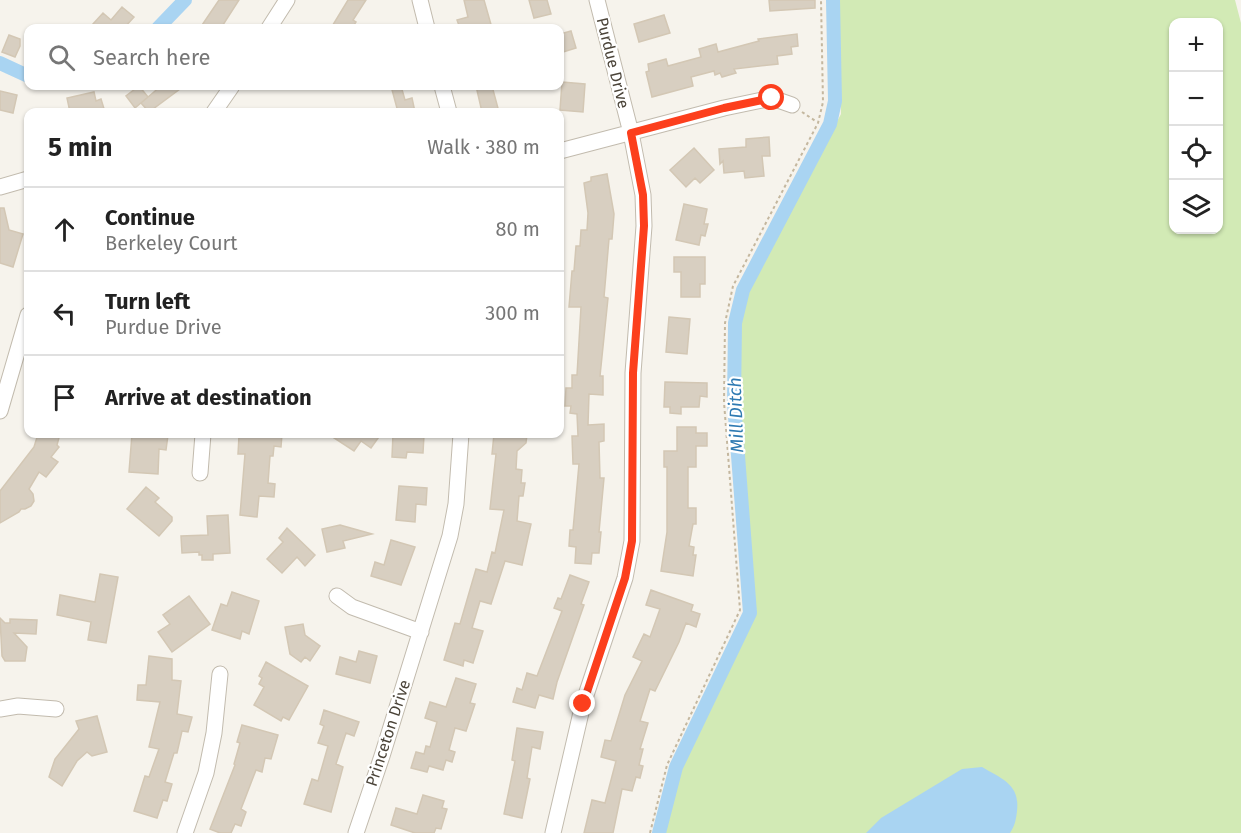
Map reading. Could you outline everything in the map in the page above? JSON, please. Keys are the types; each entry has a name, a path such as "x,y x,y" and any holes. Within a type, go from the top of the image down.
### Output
{"street":[{"path":"272,24 287,0"},
{"path":"420,0 426,24"},
{"name":"Purdue Drive","path":"553,833 583,704 625,578 632,541 633,373 644,226 643,195 631,133 597,0"},
{"path":"217,108 229,90"},
{"path":"443,90 448,108"},
{"path":"564,150 724,108 772,98 792,105"},
{"path":"0,187 24,180"},
{"path":"0,411 24,329"},
{"path":"200,473 203,438"},
{"name":"Princeton Drive","path":"356,833 450,536 461,438"},
{"path":"337,596 352,607 421,632"},
{"path":"185,833 208,763 214,733 220,674"},
{"path":"0,710 18,706 56,709"}],"path":[{"path":"650,833 667,765 740,610 724,402 725,323 733,286 818,123 824,102 821,0"},
{"path":"792,105 818,123"}],"green space":[{"path":"838,0 1235,0 1241,23 1241,833 663,833 686,755 756,609 736,399 740,324 746,296 841,114"}],"water":[{"path":"982,767 1003,779 1016,794 1017,814 1010,833 866,833 881,818 962,769"}],"building":[{"path":"219,0 239,0 224,24 203,24"},
{"path":"348,0 366,0 353,20 356,22 355,24 333,24"},
{"path":"464,0 484,0 491,24 458,24 457,20 468,17"},
{"path":"529,0 547,0 551,14 534,18"},
{"path":"769,0 815,0 815,8 770,11"},
{"path":"122,7 134,17 128,24 93,24 103,13 111,20"},
{"path":"664,15 670,33 639,42 634,24"},
{"path":"571,31 576,48 564,52 564,33"},
{"path":"797,34 798,46 791,47 792,54 777,56 778,64 734,69 736,73 722,77 720,73 715,75 714,71 691,77 693,86 652,97 646,72 649,71 648,64 666,59 668,66 701,57 699,49 716,44 718,52 759,41 758,39"},
{"path":"9,35 20,39 20,46 15,57 2,52"},
{"path":"564,82 585,84 583,112 560,108"},
{"path":"134,90 142,90 148,97 135,108 126,96"},
{"path":"156,90 179,90 154,108 145,108 141,103"},
{"path":"392,90 402,90 405,100 412,98 414,108 397,108"},
{"path":"477,90 493,90 498,108 481,108"},
{"path":"0,91 17,95 13,113 0,110"},
{"path":"94,92 96,101 101,99 104,108 69,108 67,98"},
{"path":"769,137 770,156 762,156 764,176 745,178 744,171 724,173 723,161 720,164 719,149 746,147 746,139"},
{"path":"694,148 714,170 700,183 695,178 686,187 670,170"},
{"path":"607,174 614,214 612,239 609,239 604,297 608,298 600,376 603,376 603,395 589,394 588,425 604,424 604,441 599,442 600,478 604,478 599,553 592,553 591,564 575,563 576,547 569,546 570,530 573,530 579,464 573,464 572,436 578,436 577,414 570,413 571,406 565,406 566,388 572,388 572,375 577,375 581,307 569,307 576,246 580,246 581,230 587,230 588,213 584,183 591,181 591,177"},
{"path":"684,204 707,209 704,224 708,224 705,236 701,235 699,245 676,240"},
{"path":"0,208 4,208 9,230 23,234 13,267 0,263"},
{"path":"674,257 705,257 705,284 700,284 700,297 681,297 681,272 674,272"},
{"path":"669,317 690,319 687,354 666,352"},
{"path":"665,382 707,383 707,397 700,396 699,407 681,407 681,414 670,413 670,407 664,407"},
{"path":"677,427 696,427 696,433 707,433 707,446 696,446 696,467 688,467 688,508 696,508 696,524 693,524 689,546 694,547 693,555 696,555 693,576 661,571 667,532 667,467 664,467 664,451 677,451"},
{"path":"37,438 59,438 57,445 59,447 51,457 58,462 46,477 39,472 29,489 34,501 31,506 21,509 0,523 0,491 34,447"},
{"path":"132,438 168,438 166,450 159,449 158,474 129,472"},
{"path":"239,438 282,438 281,447 274,446 273,456 270,456 268,483 275,484 274,497 259,496 257,517 240,515 245,454 238,454"},
{"path":"334,438 378,438 371,448 361,441 354,451"},
{"path":"393,438 424,438 423,453 407,452 406,458 392,457"},
{"path":"494,438 527,438 526,443 517,451 516,469 522,470 521,483 525,483 523,496 519,496 517,521 531,524 522,565 505,561 491,604 480,601 472,628 483,631 473,663 464,660 463,666 444,660 455,623 460,624 476,569 487,572 492,552 495,553 504,510 490,509 496,454 492,454"},
{"path":"399,486 427,488 426,505 416,504 415,522 396,520"},
{"path":"146,487 159,498 155,502 172,517 172,521 159,536 127,509"},
{"path":"228,515 230,553 213,554 213,560 202,560 199,552 182,553 181,536 208,535 207,516"},
{"path":"340,525 372,534 343,541 345,548 327,552 322,529"},
{"path":"287,528 315,555 305,566 297,557 282,573 267,559 283,542 279,538"},
{"path":"391,540 415,547 401,585 371,576 375,562 384,565"},
{"path":"100,574 118,577 106,643 88,640 91,622 57,615 60,595 95,602"},
{"path":"570,575 589,582 581,604 584,605 553,699 539,695 535,708 513,702 517,688 522,690 527,673 537,676 562,611 554,608 558,598 561,599"},
{"path":"651,590 693,605 691,611 700,614 696,627 686,623 655,691 650,689 640,721 648,723 640,749 643,749 639,765 643,766 640,778 636,777 632,791 622,789 613,833 584,833 592,800 605,803 616,761 601,757 605,740 611,741 625,695 642,661 633,657 644,634 650,637 660,609 646,605"},
{"path":"232,592 259,601 249,634 242,631 240,639 212,630 221,604 227,606"},
{"path":"189,596 210,624 172,652 158,632 170,624 163,615"},
{"path":"0,618 5,623 10,623 10,619 37,620 36,634 14,633 27,647 25,661 5,661 2,656"},
{"path":"303,624 305,635 320,646 310,661 305,657 301,662 290,654 285,627"},
{"path":"359,651 377,656 370,683 336,674 340,657 356,662"},
{"path":"149,656 172,659 172,680 181,681 177,714 192,717 188,732 182,731 177,753 174,753 165,782 172,784 167,801 163,800 157,818 134,811 145,776 149,777 159,749 149,747 160,702 137,700 138,685 146,685"},
{"path":"266,662 308,686 289,720 283,717 281,721 254,705 264,687 259,684 262,678 259,676"},
{"path":"456,678 476,684 470,703 475,704 466,731 455,728 449,750 455,752 452,762 446,760 443,770 429,766 427,772 411,768 416,752 424,754 426,746 430,747 437,722 425,718 430,702 446,707"},
{"path":"324,710 359,722 354,736 346,733 336,764 343,767 331,812 304,804 312,779 318,781 328,746 318,743 324,726 320,724"},
{"path":"97,716 107,752 92,756 87,752 77,761 62,786 49,777 55,759 79,729 76,721"},
{"path":"242,725 278,735 271,759 265,758 262,772 256,770 241,809 246,812 241,826 235,824 231,833 220,833 210,829 235,765 240,743 237,742"},
{"path":"517,728 543,732 540,749 532,747 527,778 530,779 522,818 504,814 515,761 512,760"},
{"path":"423,795 444,801 442,808 447,809 441,829 436,828 434,833 415,833 391,825 396,808 417,814"}],"waterway":[{"path":"162,24 185,0"},
{"name":"Mill Ditch","path":"659,833 676,767 750,613 734,403 735,323 743,290 830,124 835,101 833,0"},
{"path":"0,63 24,74"}],"route":[{"path":"583,704 625,578 632,541 633,373 644,226 643,195 631,133 724,108 772,98"}]}
